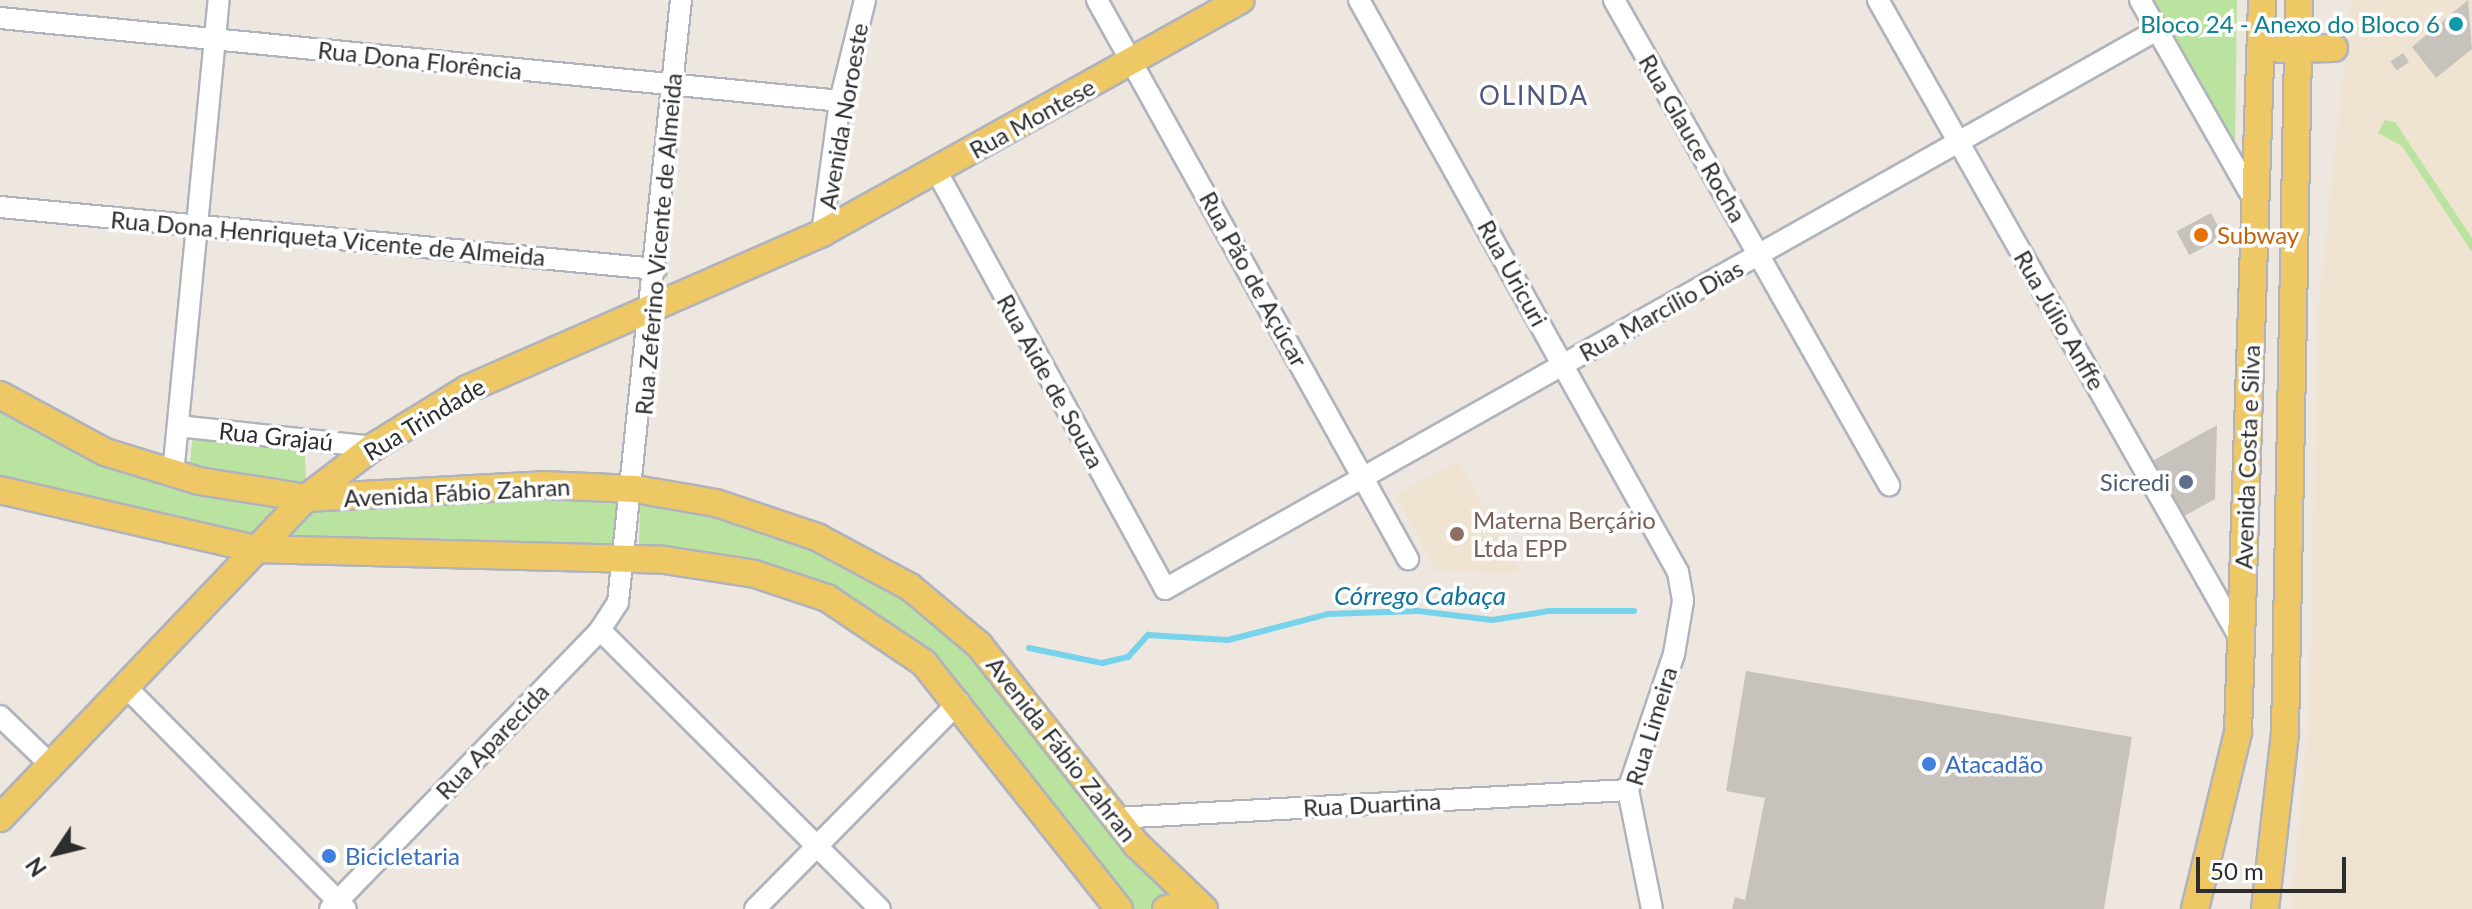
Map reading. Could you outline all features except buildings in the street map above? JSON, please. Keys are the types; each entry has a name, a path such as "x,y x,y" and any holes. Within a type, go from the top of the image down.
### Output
{"main road":[{"name":"Rua Montese","path":"822,233 937,172 1240,0"},
{"name":"Avenida Costa e Silva","path":"2195,909 2229,791 2241,640 2262,0"},
{"name":"Avenida Costa e Silva","path":"2265,909 2285,734 2299,0"},
{"path":"2260,52 2297,47 2334,48"},
{"name":"Rua Trindade","path":"0,818 306,498 373,447 467,389 822,233"},
{"name":"Avenida Fábio Zahran","path":"0,395 105,452 173,474 306,498 543,485 635,489 768,519 910,587 979,645 1116,818 1199,905"},
{"path":"0,490 256,549 628,558 755,574 827,598 894,637 959,702 1119,909"},
{"path":"1166,909 1199,905"}],"street":[{"path":"173,474 219,0"},
{"name":"Rua Zeferino Vicente de Almeida","path":"628,558 681,0"},
{"name":"Avenida Noroeste","path":"822,233 840,101 865,0"},
{"name":"Rua Pão de Açúcar","path":"1097,0 1408,559"},
{"name":"Rua Uricuri","path":"1359,0 1667,545"},
{"name":"Rua Glauce Rocha","path":"1614,0 1889,485"},
{"name":"Rua Júlio Anffe","path":"1878,0 2241,640"},
{"path":"2140,0 2255,202"},
{"name":"Rua Dona Florência","path":"0,18 840,101"},
{"name":"Rua Marcílio Dias","path":"1165,589 2157,30"},
{"name":"Rua Aide de Souza","path":"937,172 1165,589"},
{"name":"Rua Dona Henriqueta Vicente de Almeida","path":"0,207 656,269"},
{"name":"Rua Grajaú","path":"178,426 373,447"},
{"name":"Rua Limeira","path":"1652,909 1628,790 1676,641 1683,601 1667,545"},
{"name":"Rua Aparecida","path":"338,906 600,630 618,602 628,558"},
{"path":"600,630 880,909"},
{"path":"127,688 338,906"},
{"path":"755,909 959,702"},
{"path":"0,716 51,765"},
{"name":"Rua Duartina","path":"1116,818 1628,790"}],"shaded area":[{"path":"2351,0 2472,0 2472,909 2291,909 2309,718 2318,310"},
{"name":"Materna Berçário Ltda EPP","path":"1458,461 1520,573 1437,572 1395,495"}],"green space":[{"path":"2149,0 2237,0 2235,151"},
{"path":"2385,120 2395,122 2472,238 2472,252 2402,146 2378,133"},
{"path":"0,411 100,461 295,504 259,542 0,482"},
{"path":"193,433 289,441 305,454 306,484 298,492 189,472"},
{"path":"493,496 629,497 624,550 269,544 309,504"},
{"path":"640,501 710,510 866,567 974,650 1192,909 1129,909 935,662 899,630 835,589 639,550"}],"waterway":[{"name":"Córrego Cabaça","path":"1029,648 1102,663 1128,657 1148,635 1228,640 1328,614 1418,611 1492,620 1549,611 1634,611"}],"place":[{"name":"Bloco 24 - Anexo do Bloco 6","path":"2456,24"},
{"name":"Subway","path":"2201,235"},
{"name":"Sicredi","path":"2186,482"},
{"name":"Materna Berçário Ltda EPP","path":"1457,534"},
{"name":"Atacadão","path":"1929,764"},
{"name":"Bicicletaria","path":"329,856"}],"district":[{"name":"OLINDA","path":"1534,96"}]}
